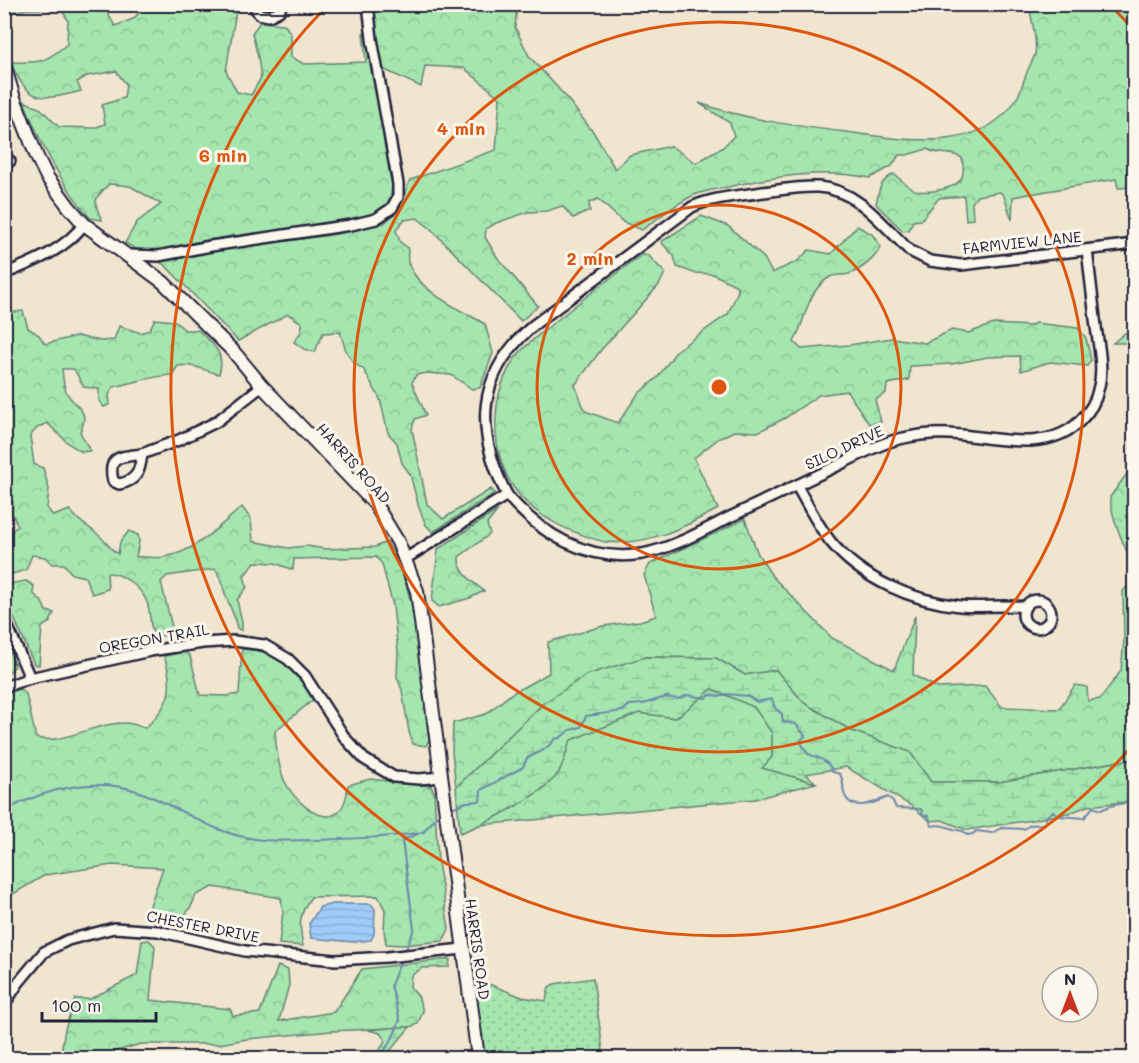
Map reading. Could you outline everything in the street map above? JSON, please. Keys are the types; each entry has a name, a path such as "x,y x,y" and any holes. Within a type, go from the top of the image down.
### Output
{"street":[{"path":"253,4 259,14 269,16 279,11 282,4"},
{"path":"129,255 158,256 351,225 376,219 392,208 398,197 398,184 372,39 368,4"},
{"name":"HARRIS ROAD","path":"4,65 36,157 47,177 84,224 129,255 171,289 233,351 261,386 375,504 398,542 417,591 478,1059"},
{"name":"FARMVIEW LANE","path":"507,495 492,461 485,426 486,399 496,368 512,346 529,329 682,213 701,203 804,187 830,188 852,197 919,257 944,264 961,265 1134,244"},
{"path":"4,274 49,254 76,235 84,224"},
{"name":"SILO DRIVE","path":"507,495 531,520 564,542 595,552 641,554 658,550 687,538 882,445 911,436 946,434 1040,441 1061,435 1071,429 1088,412 1098,392 1100,381 1100,358 1087,250"},
{"path":"142,454 179,440 216,422 261,386"},
{"path":"797,486 830,541 855,565 884,583 943,604 977,607 1025,606"},
{"path":"405,560 507,495"},
{"path":"4,618 30,678"},
{"name":"OREGON TRAIL","path":"4,687 30,678 150,651 234,641 264,645 288,659 305,676 345,738 364,759 394,777 419,779 441,777"},
{"name":"CHESTER DRIVE","path":"4,1005 19,982 44,952 68,940 114,928 158,931 245,951 335,960 463,949"}],"green space":[{"path":"4,5 103,5 115,26 133,19 144,8 142,5 237,5 226,71 237,92 251,95 261,78 252,33 260,22 284,24 291,34 291,57 304,64 366,62 363,33 367,34 392,175 391,193 386,205 371,214 329,224 214,239 169,248 176,260 193,254 336,234 384,223 398,211 410,180 496,150 500,98 464,68 425,66 421,87 383,69 372,5 517,5 515,27 529,56 594,133 615,169 630,155 671,146 696,163 722,148 734,136 730,123 699,103 772,122 892,138 940,140 963,136 985,128 1003,115 1018,96 1036,49 1029,5 1134,5 1134,187 1118,188 1116,179 1013,197 1012,220 1004,196 1000,192 977,196 972,203 973,219 966,220 964,196 939,198 921,220 913,221 909,230 903,231 876,204 879,190 886,180 894,174 911,188 918,191 929,191 955,185 962,177 962,158 927,149 899,155 892,166 870,178 834,174 798,175 705,191 679,203 642,230 623,222 598,199 589,203 590,211 573,218 562,206 547,211 528,212 496,223 486,229 485,237 497,257 538,306 521,321 430,228 417,218 404,220 396,230 400,242 408,248 408,262 413,272 420,282 441,299 485,324 493,353 480,388 472,389 451,375 427,373 416,375 412,383 426,415 415,419 412,429 427,504 443,519 491,489 495,493 433,532 426,525 419,508 410,474 402,463 397,443 388,433 380,399 364,370 353,362 346,351 340,332 323,333 315,352 304,349 294,342 301,332 302,323 288,314 238,341 165,265 125,243 137,222 161,204 130,186 109,184 96,200 102,220 90,218 69,191 52,162 24,101 41,109 59,127 94,128 105,124 102,105 124,98 126,84 116,71 87,76 77,82 81,91 46,97 30,92 23,85 11,62 42,60 59,50 67,44 68,20 61,9 27,9 5,14"},
{"path":"701,216 728,226 764,258 772,273 798,261 809,250 831,254 857,226 872,234 881,247 871,259 849,274 830,277 822,283 811,298 794,342 801,349 892,338 925,343 952,330 968,333 994,324 1030,326 1035,323 1078,328 1086,338 1091,360 1087,366 1050,362 1021,371 1020,356 988,357 952,364 910,366 909,380 887,384 886,393 875,400 881,422 869,424 847,391 819,395 785,418 758,432 734,431 718,439 694,458 718,509 678,529 636,541 606,542 571,531 553,522 527,503 506,474 500,458 496,425 500,393 505,377 512,363 535,338 641,255 648,255 665,273 659,285 601,350 575,385 585,411 618,423 638,394 658,377 677,350 728,314 738,291 737,286 713,274 694,273 677,267 674,256 661,242"},
{"path":"4,287 7,293 7,313 23,311 28,328 39,335 45,344 77,336 101,341 114,340 119,326 141,333 149,330 155,319 174,321 185,330 198,330 216,349 221,360 219,374 194,367 178,366 172,375 113,387 109,395 110,404 104,407 99,401 99,389 84,387 74,369 62,369 63,382 68,396 83,413 80,432 90,451 82,452 69,444 47,423 37,428 30,436 34,464 43,468 49,489 47,508 53,516 70,510 79,521 99,535 118,554 120,542 129,531 138,535 136,557 161,558 186,550 197,544 242,507 251,519 253,541 288,548 307,546 325,549 375,547 387,542 399,565 414,613 429,740 426,746 413,744 409,732 402,690 397,677 398,652 393,606 382,564 376,557 294,559 293,570 275,563 255,562 244,576 247,587 237,600 242,631 237,628 221,579 215,569 167,576 161,582 173,631 164,636 153,633 149,608 143,595 130,581 118,575 107,573 108,589 92,594 85,577 72,574 64,564 52,564 45,557 32,555 26,570 5,576 5,536 18,526 12,513 13,502 5,501"},
{"path":"1134,332 1134,343 1113,343 1125,333"},
{"path":"1134,464 1134,568 1116,525 1110,497"},
{"path":"498,510 487,524 490,534 459,557 464,572 484,591 470,598 439,607 432,601 438,549"},
{"path":"745,519 758,554 772,576 832,638 894,670 915,616 913,675 938,688 985,686 1002,707 1059,709 1075,685 1087,687 1088,701 1100,699 1121,671 1124,640 1123,591 1134,580 1134,759 999,782 931,782 910,752 852,731 804,703 776,670 745,675 716,658 645,657 544,703 456,787 452,752 453,723 486,714 511,694 549,673 548,642 603,626 640,621 656,616 644,575 650,564"},
{"path":"26,581 34,586 33,593 42,602 46,611 54,613 50,622 42,627 39,665 34,664 5,597 5,587"},
{"path":"242,649 267,653 285,663 293,670 314,699 275,731 279,763 285,782 301,803 321,815 331,816 339,812 345,802 348,785 370,779 431,786 434,792 438,862 449,929 443,941 402,945 386,944 385,910 378,896 311,897 301,920 303,946 279,944 283,912 281,898 213,887 196,895 188,911 177,921 162,924 154,922 146,917 163,868 112,865 45,875 5,899 5,694 20,689 26,694 36,738 56,739 112,724 128,723 145,728 160,712 168,695 169,678 164,656 185,652 190,656 200,695 226,696 239,694"},
{"path":"9,650 15,666 5,676 5,656"},
{"path":"645,657 716,658 745,675 776,670 804,703 852,731 910,752 931,782 999,782 1134,759 1134,790 1125,802 1087,806 1073,812 967,830 942,820 930,821 910,805 846,767 806,774 816,783 762,768 772,757 772,733 754,707 712,689 676,718 639,713 571,740 557,775 549,783 512,808 460,833 456,787 544,703 586,675"},
{"path":"712,689 754,707 772,733 772,757 763,768 816,783 755,799 480,825 535,793 558,774 570,740 639,713 676,718"},
{"path":"149,940 155,946 150,1000 230,1009 233,1016 260,1013 278,966 288,970 289,985 279,1021 334,1012 362,969 450,959 449,967 422,968 411,976 410,987 418,996 423,1011 418,1024 410,1027 332,1031 219,1044 141,1044 113,1052 103,1058 60,1058 65,1029 75,999 90,999 137,975 142,941"},
{"path":"593,978 604,1058 485,1058 476,998 486,983 522,997 546,1001 549,987 554,984"},
{"path":"410,1027 384,1058 376,1058 385,1040 380,1033 368,1030"}],"water":[{"path":"333,904 371,904 375,909 374,934 371,940 353,942 311,938 309,924 320,907"}],"waterway":[{"path":"452,808 466,802 480,801 481,790 523,767 527,758 542,751 554,739 581,727 586,716 623,711 629,705 643,704 666,697 678,699 688,695 705,698 711,695 726,694 748,696 757,702 772,699 775,708 782,714 783,722 796,724 805,736 800,741 808,754 823,760 833,772 840,774 844,793 852,803 864,805 888,797 896,808 921,809 923,815 929,816 931,826 944,826 963,831 967,835 976,831 992,833 1002,828 1024,829 1030,825 1044,824 1047,816 1053,811 1059,816 1084,818 1093,807 1101,810 1134,801"},
{"path":"4,811 55,791 73,787 109,785 145,794 212,827 255,839 282,841 353,839 424,832"},
{"path":"423,832 439,814"},
{"path":"406,949 414,929 402,840 418,834"},
{"path":"380,1058 400,1020 391,985 400,962"}]}
